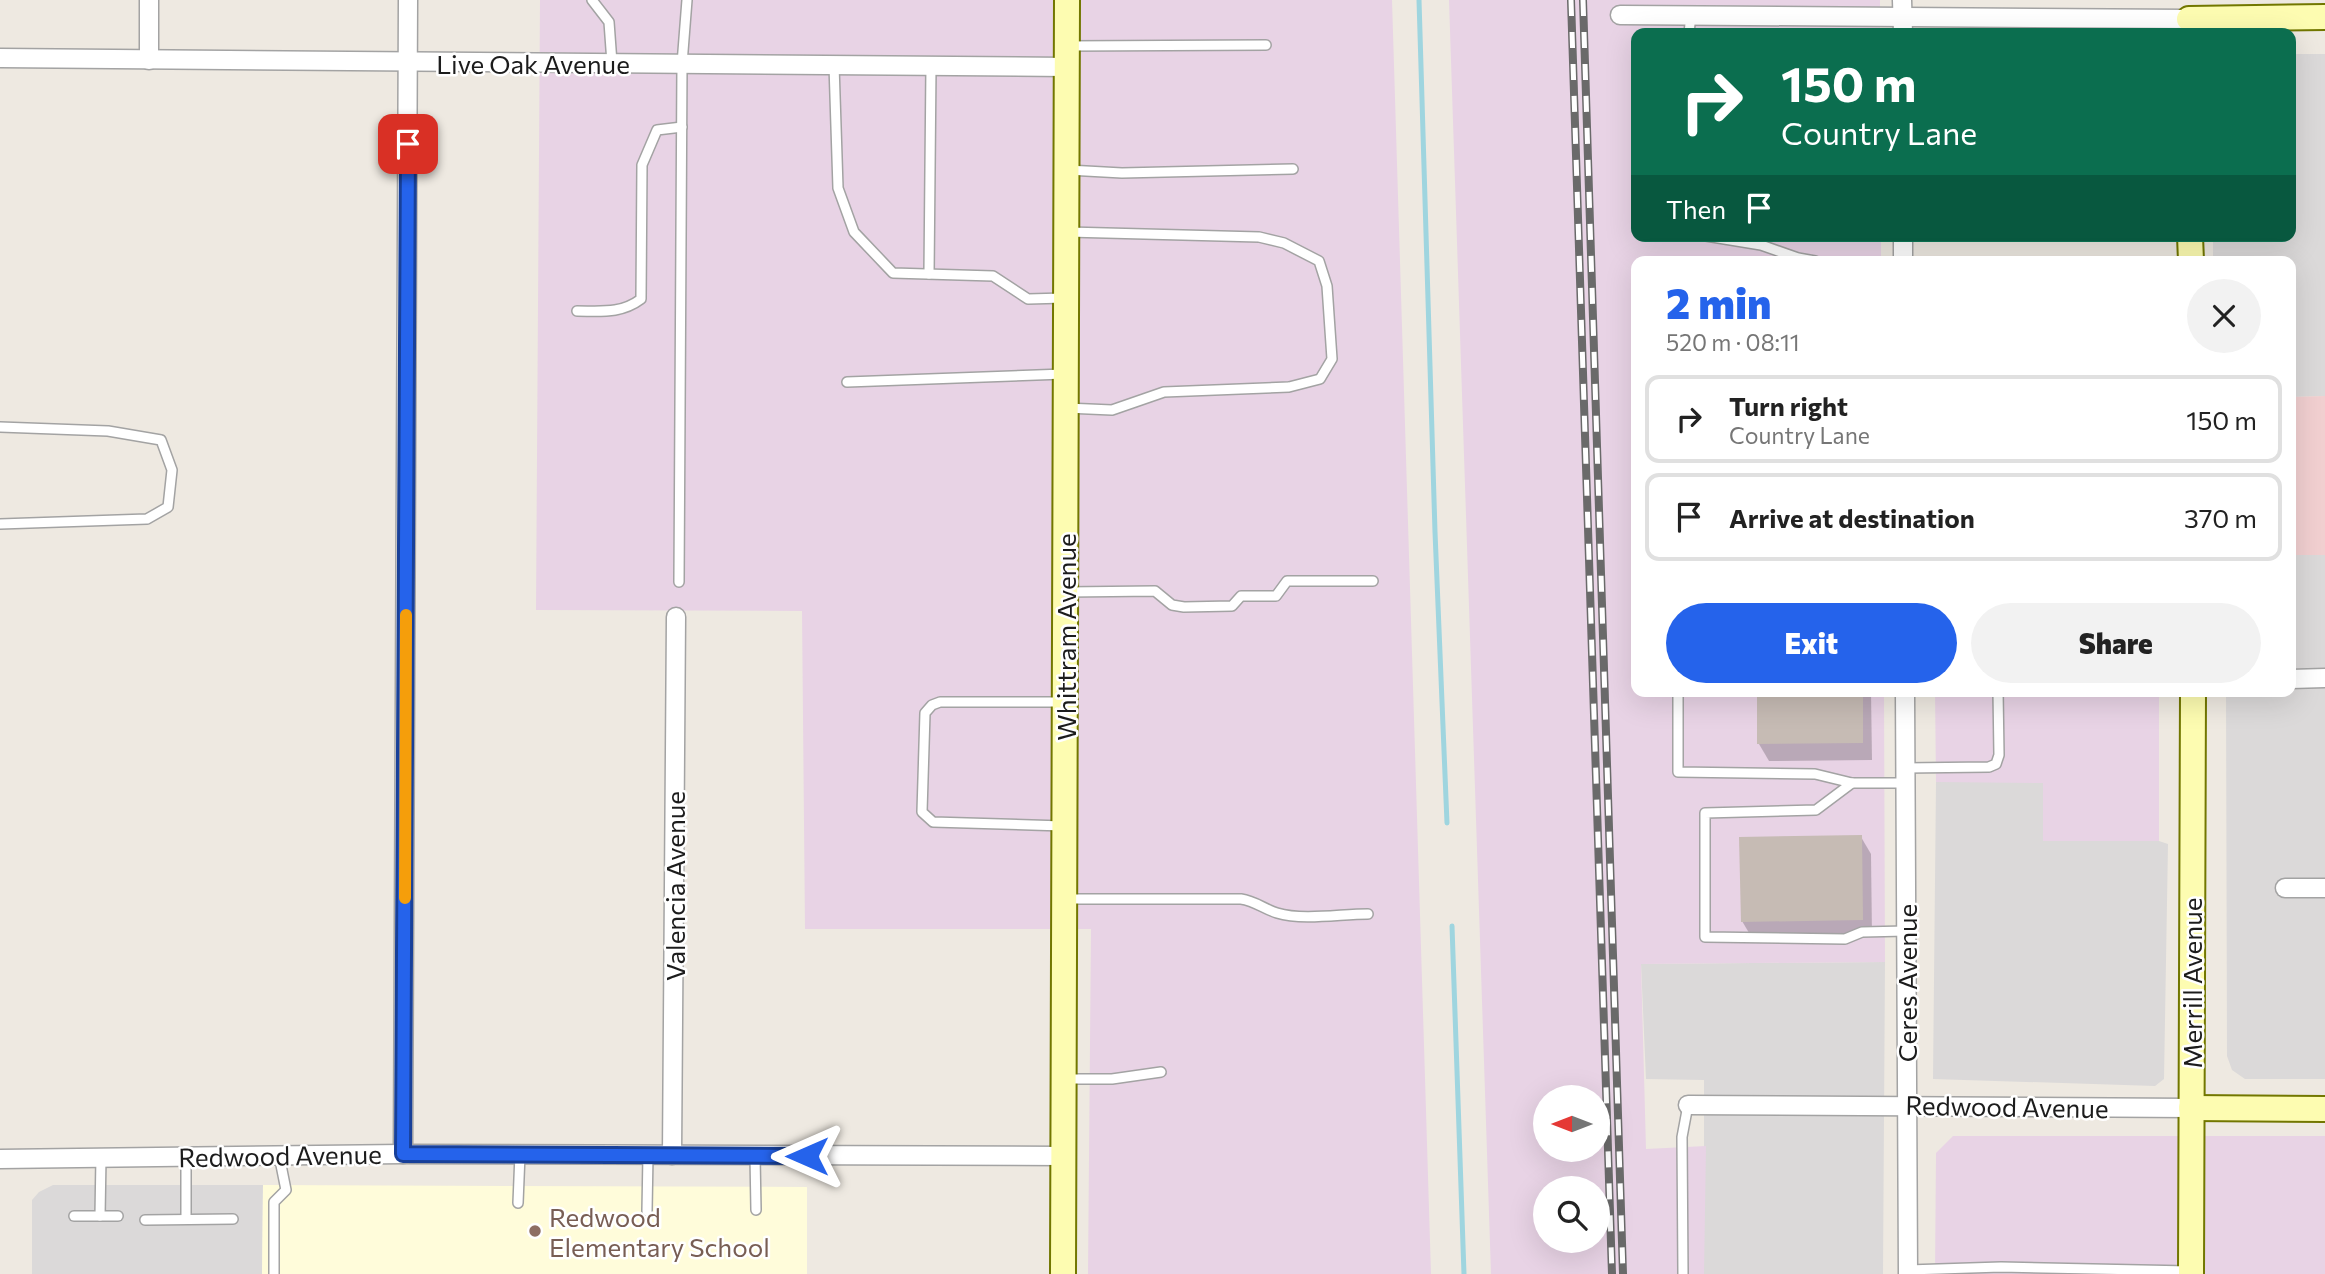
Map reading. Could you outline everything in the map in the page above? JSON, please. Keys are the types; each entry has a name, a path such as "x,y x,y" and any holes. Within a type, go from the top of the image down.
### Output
{"street":[{"path":"149,0 149,60"},
{"path":"403,1154 408,0"},
{"name":"Whittram Avenue","path":"1063,1274 1067,0"},
{"path":"1620,15 1690,24 1902,17 2325,18"},
{"name":"Live Oak Avenue","path":"0,58 931,66 1067,57"},
{"name":"Valencia Avenue","path":"672,1155 676,617"},
{"path":"2296,679 2325,678"},
{"name":"Ceres Avenue","path":"1905,697 1908,1272"},
{"name":"Merrill Avenue","path":"2191,1273 2193,697"},
{"path":"2285,888 2325,888"},
{"name":"Redwood Avenue","path":"1688,1105 2325,1109"},
{"name":"Redwood Avenue","path":"0,1158 403,1154 1064,1156"}],"lane":[{"path":"592,0 609,22 612,63"},
{"path":"679,582 682,64 687,0"},
{"path":"1067,57 1266,44"},
{"path":"834,65 838,188 854,232 893,273 993,276 1028,299 1066,298"},
{"path":"929,274 931,66"},
{"path":"577,312 615,312 627,309 641,299 642,165 657,130 682,127"},
{"path":"1066,170 1122,173 1293,169"},
{"path":"1066,232 1259,237 1284,243 1319,261 1327,286 1332,359 1320,379 1289,387 1164,392 1112,410 1066,408"},
{"path":"1743,242 1792,256"},
{"path":"847,382 1066,374"},
{"path":"0,427 108,431 161,440 172,470 168,506 146,519 0,524"},
{"path":"1065,592 1155,591 1171,605 1232,606 1241,596 1276,596 1287,581 1373,581"},
{"path":"1678,697 1678,772 1815,774 1852,783 1996,764 1999,755 1998,697"},
{"path":"1065,702 940,702 932,705 925,713 922,813 933,822 1065,826"},
{"path":"1852,783 1816,810 1705,813 1705,937 1845,939 1862,932 1906,930"},
{"path":"1064,899 1241,898 1276,913 1294,916 1368,914"},
{"path":"1064,1079 1112,1079 1161,1072"},
{"path":"1684,1274 1682,1137 1688,1105"},
{"path":"518,1203 520,1154"},
{"path":"274,1274 274,1202 286,1190 279,1155"},
{"path":"647,1212 648,1155"},
{"path":"186,1156 186,1219"},
{"path":"755,1156 756,1210"},
{"path":"100,1216 101,1157"},
{"path":"74,1216 118,1216"},
{"path":"145,1220 233,1219"},
{"path":"1908,1272 2191,1273"}],"shaded area":[{"path":"540,0 1392,0 1431,1274 1088,1274 1091,929 805,929 802,611 536,610"},
{"path":"1449,0 1880,0 1880,28 1631,28 1631,242 1881,242 1881,256 1631,256 1631,697 1884,697 1885,962 1641,964 1646,1149 1706,1146 1704,1274 1491,1274"},
{"path":"2296,54 2325,54 2325,396 2296,397 2296,256 2213,256 2213,242 2296,242"},
{"path":"2325,396 2325,555 2296,555 2296,397"},
{"path":"2296,555 2325,555 2325,1079 2245,1079 2232,1070 2227,1056 2226,697 2296,697"},
{"path":"1935,697 2159,697 2159,841 2043,841 2043,783 1936,782"},
{"path":"1936,782 2044,782 2044,841 2159,841 2168,844 2164,1079 2155,1086 1933,1079"},
{"path":"1885,962 1883,1274 1704,1274 1704,1080 1646,1079 1641,964"},
{"path":"1953,1136 2325,1136 2325,1274 1935,1274 1936,1153"},
{"path":"53,1185 263,1185 262,1274 32,1274 32,1200 39,1192"},
{"name":"Redwood Elementary School","path":"263,1185 807,1187 807,1274 262,1274"}],"building":[{"path":"1757,697 1863,697 1863,743 1757,744"},
{"path":"1862,835 1863,920 1741,922 1739,837"}],"waterway":[{"path":"1419,0 1447,823"},
{"path":"1452,926 1464,1274"}],"railway":[{"path":"1571,0 1612,1274"},
{"path":"1583,0 1623,1274"}],"slow traffic":[{"path":"405,898 406,615"}],"place":[{"name":"Redwood Elementary School","path":"535,1231"}],"route":[{"path":"408,144 403,1154 807,1156"}]}
